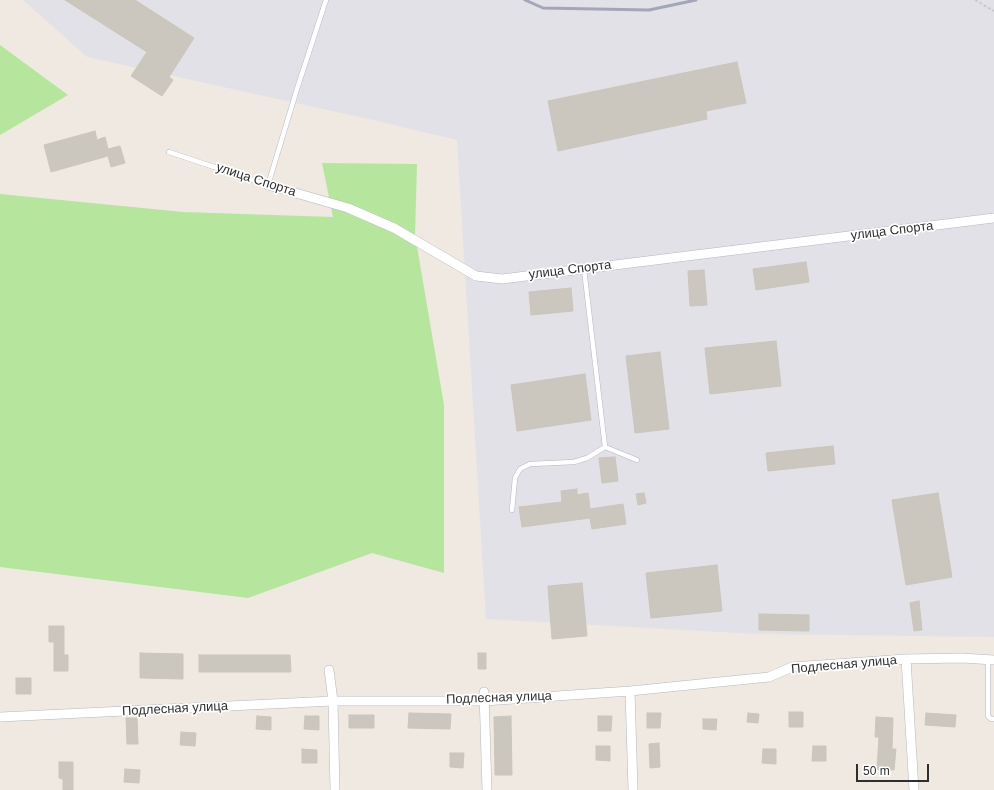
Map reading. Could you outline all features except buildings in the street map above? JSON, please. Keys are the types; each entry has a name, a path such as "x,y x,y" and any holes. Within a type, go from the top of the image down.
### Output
{"street":[{"name":"улица Спорта","path":"268,185 348,208 394,228 476,276 502,279 994,218"},
{"name":"Подлесная улица","path":"0,717 333,701 630,691 769,677 792,667 906,659 991,659"},
{"path":"906,659 914,790"},
{"path":"329,670 333,701 335,790"},
{"path":"630,691 633,790"},
{"path":"484,696 487,790"}],"lane":[{"path":"268,185 326,0"},
{"name":"улица Спорта","path":"169,152 268,185"},
{"path":"584,269 605,447"},
{"path":"605,447 637,460"},
{"path":"512,510 515,478 520,469 530,464 574,462 587,458 605,447"},
{"path":"991,659 988,716 991,719 994,719"}],"path":[{"path":"975,0 994,11"}],"shaded area":[{"path":"23,0 994,0 994,637 756,634 486,619 457,140 87,57"}],"green space":[{"path":"0,45 68,95 0,135"},
{"path":"322,163 417,164 415,235 444,405 444,573 372,553 248,598 0,567 0,194 183,212 333,217"}],"railway":[{"path":"525,0 543,8 649,10 696,0"}]}
